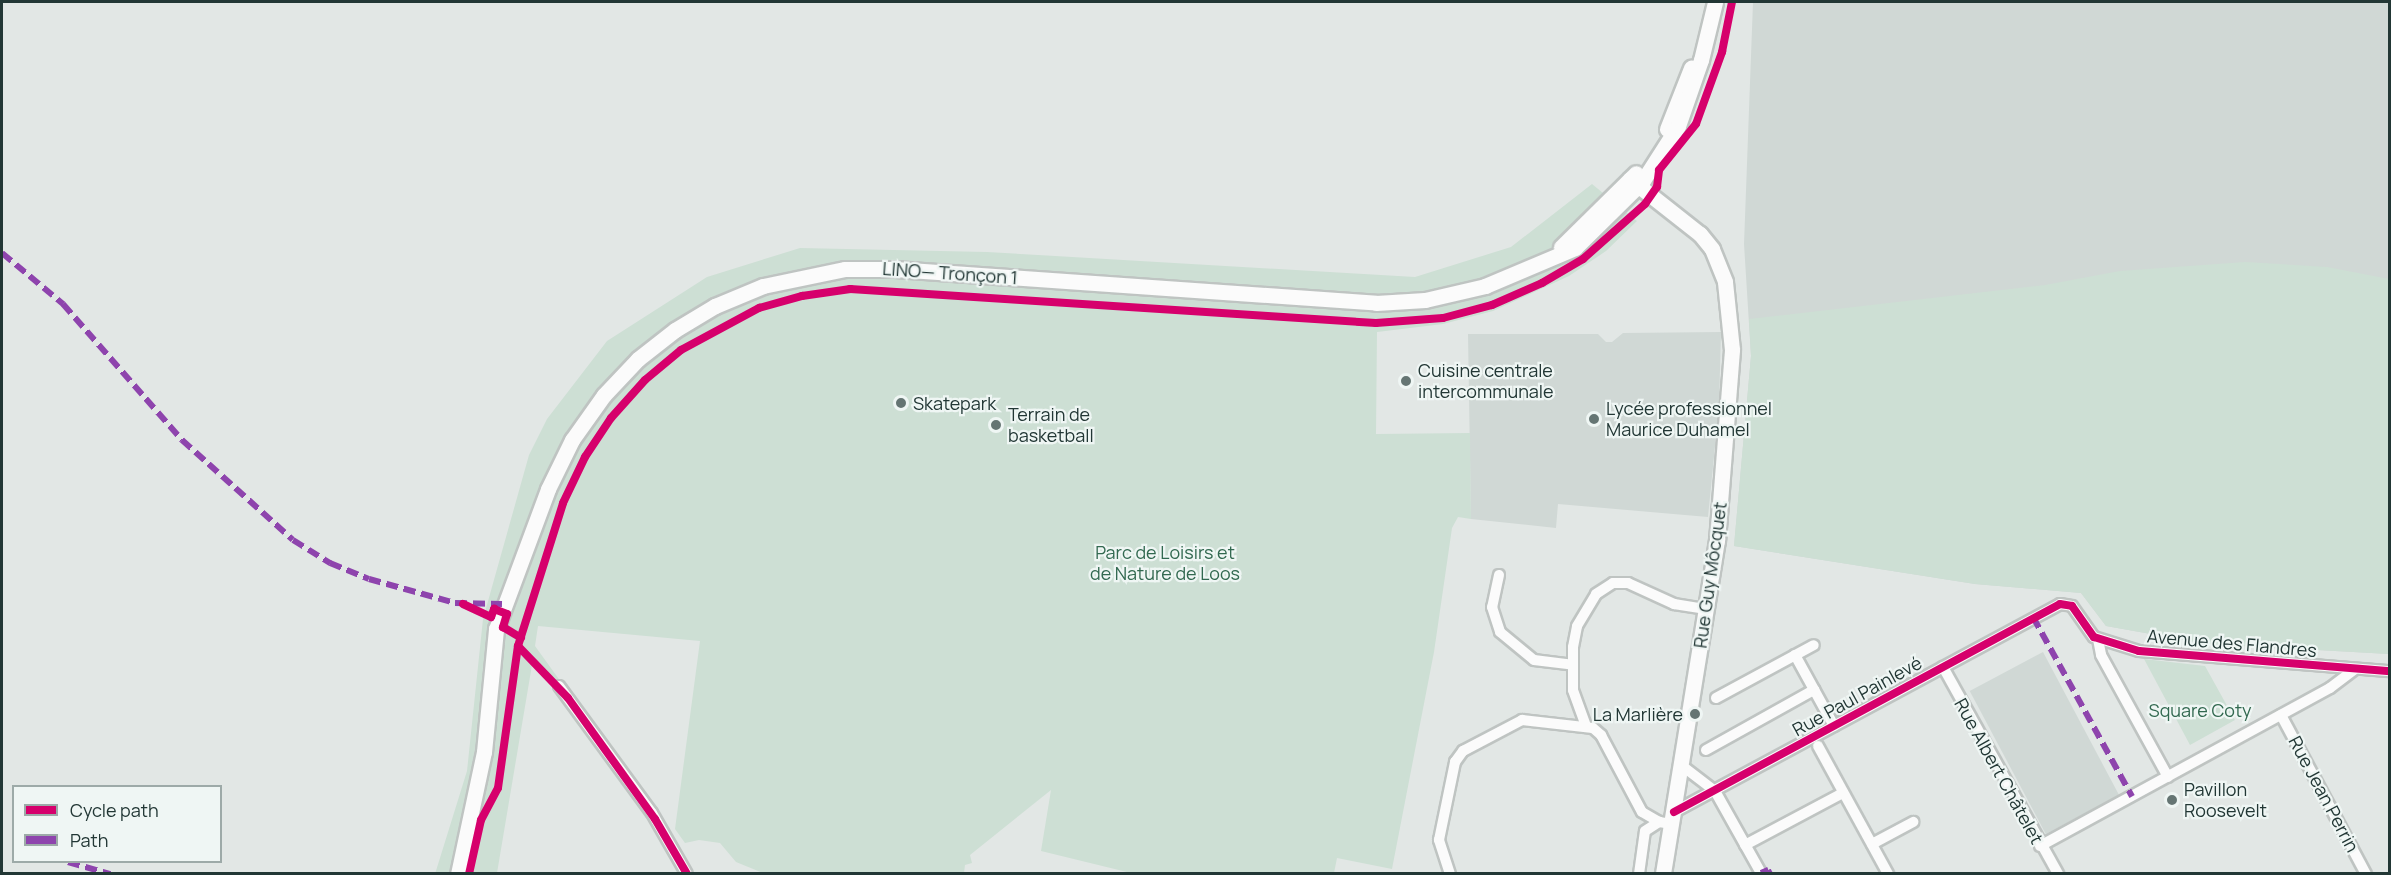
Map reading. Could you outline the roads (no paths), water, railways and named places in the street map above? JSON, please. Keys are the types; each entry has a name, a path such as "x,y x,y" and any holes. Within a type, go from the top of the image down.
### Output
{"main road":[{"path":"1630,187 1665,133 1692,63 1709,2"},
{"path":"1630,187 1678,126 1701,60 1715,2"},
{"name":"LINO— Tronçon 1","path":"458,873 483,758 495,657 496,629 518,577 558,466 584,422 612,386 648,350 696,317 778,282 830,271 884,268 1388,303 1461,293 1531,267 1564,244 1630,187"},
{"name":"Rue Guy Môcquet","path":"1630,187 1704,238 1723,275 1732,381 1718,529 1682,765 1668,819 1663,873"}],"street":[{"path":"1499,574 1492,607 1500,632 1534,660 1572,665"},
{"path":"1586,726 1576,701 1572,665 1577,626 1593,598 1606,585 1628,583 1674,604 1705,609"},
{"name":"Rue Paul Painlevé","path":"1668,819 1715,791 2055,606 2072,606 2098,639"},
{"path":"2098,639 2101,655 2168,777"},
{"name":"Avenue des Flandres","path":"2098,639 2156,653 2390,670"},
{"path":"1716,698 1814,645"},
{"path":"1795,655 1834,726"},
{"name":"Rue Albert Châtelet","path":"1943,667 2040,846 2058,873"},
{"path":"2040,846 2340,683 2355,669"},
{"path":"559,686 655,819 687,873"},
{"path":"1706,750 1814,690"},
{"name":"Rue Jean Perrin","path":"2281,715 2366,873"},
{"path":"1450,873 1439,840 1458,757 1522,720 1586,726 1601,735 1642,812 1668,819"},
{"path":"1818,746 1888,873"},
{"path":"1682,765 1715,791 1761,873"},
{"path":"1745,845 1843,793"},
{"path":"1639,873 1645,831 1668,819"},
{"path":"1872,844 1913,822"}],"place":[{"name":"Cuisine centrale intercommunale","path":"1406,381"},
{"name":"Skatepark","path":"901,403"},
{"name":"Lycée professionnel Maurice Duhamel","path":"1594,419"},
{"name":"Terrain de basketball","path":"996,425"},
{"name":"La Marlière","path":"1695,714"},
{"name":"Pavillon Roosevelt","path":"2172,800"}],"park label":[{"name":"Parc de Loisirs et de Nature de Loos","path":"1165,563"},
{"name":"Square Coty","path":"2200,710"}]}
